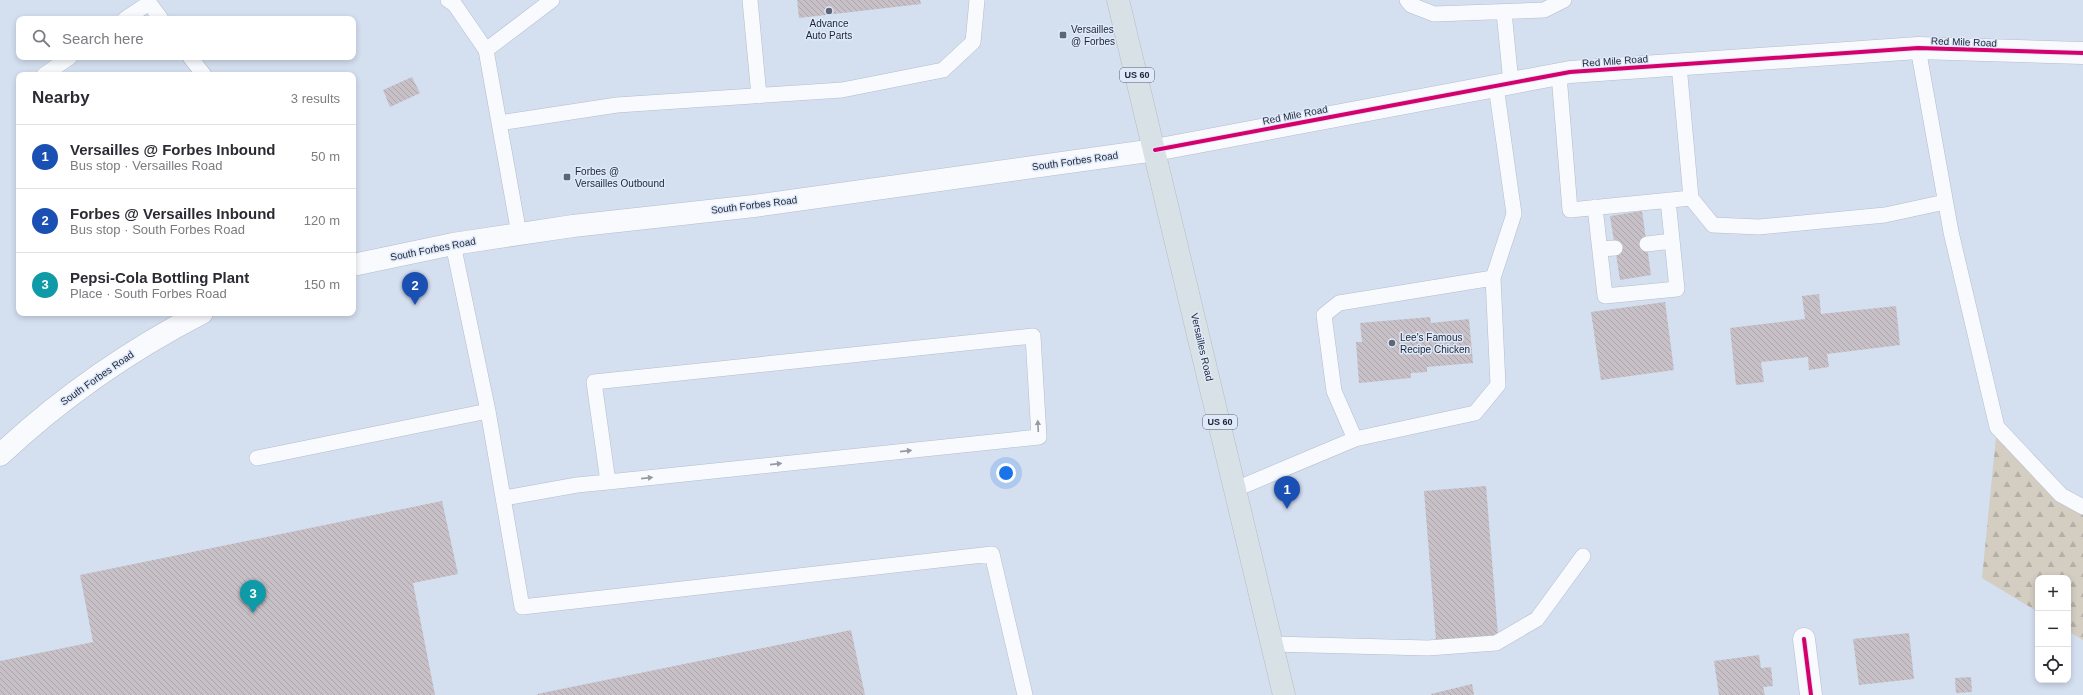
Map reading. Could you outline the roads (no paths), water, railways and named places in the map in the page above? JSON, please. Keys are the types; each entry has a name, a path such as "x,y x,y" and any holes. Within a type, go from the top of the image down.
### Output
{"main road":[{"name":"Versailles Road","path":"1118,0 1156,150 1284,695"},
{"name":"Red Mile Road","path":"1156,150 1559,75 1918,48 2083,53"},
{"name":"South Forbes Road","path":"356,264 453,244 573,226 754,206 1156,150"},
{"name":"South Forbes Road","path":"0,455 53,409 107,368 157,336 196,316"},
{"path":"1804,639 1811,695"}],"lane":[{"path":"448,0 455,5 486,50 519,234"},
{"path":"486,50 552,0"},
{"path":"750,0 759,96"},
{"path":"499,123 617,105 842,90 942,70 972,42 977,0"},
{"path":"1407,0 1411,5 1434,14 1544,10 1564,0"},
{"path":"129,16 148,1 159,16"},
{"path":"1236,489 1355,439 1475,413 1498,385 1494,278 1514,214 1503,85 1504,12"},
{"path":"1918,48 1945,202 1996,427 2061,495 2083,508"},
{"path":"48,72 66,60"},
{"path":"192,60 202,72"},
{"path":"1679,65 1691,198 1712,225 1759,227 1885,215 1945,202"},
{"path":"1559,75 1570,210 1691,198"},
{"path":"1595,208 1605,296 1677,289 1668,200"},
{"path":"1647,244 1672,241"},
{"path":"453,244 488,411 522,607 992,554 1025,695"},
{"path":"1600,249 1615,248"},
{"path":"1355,439 1334,391 1324,315 1339,303 1494,278"},
{"path":"504,498 577,485 608,482 1039,437 1033,336 594,382 608,482"},
{"path":"257,458 488,411"},
{"path":"1272,644 1428,648 1496,643 1537,619 1583,556"}],"place":[{"name":"Advance Auto Parts","path":"829,11"},
{"name":"Versailles @ Forbes","path":"1063,35"},
{"name":"Forbes @ Versailles Outbound","path":"567,177"},
{"name":"Forbes @ Versailles Inbound","path":"415,305"},
{"name":"Lee's Famous Recipe Chicken","path":"1392,343"},
{"name":"Versailles @ Forbes Inbound","path":"1287,509"},
{"name":"Pepsi-Cola Bottling Plant","path":"253,613"}]}
